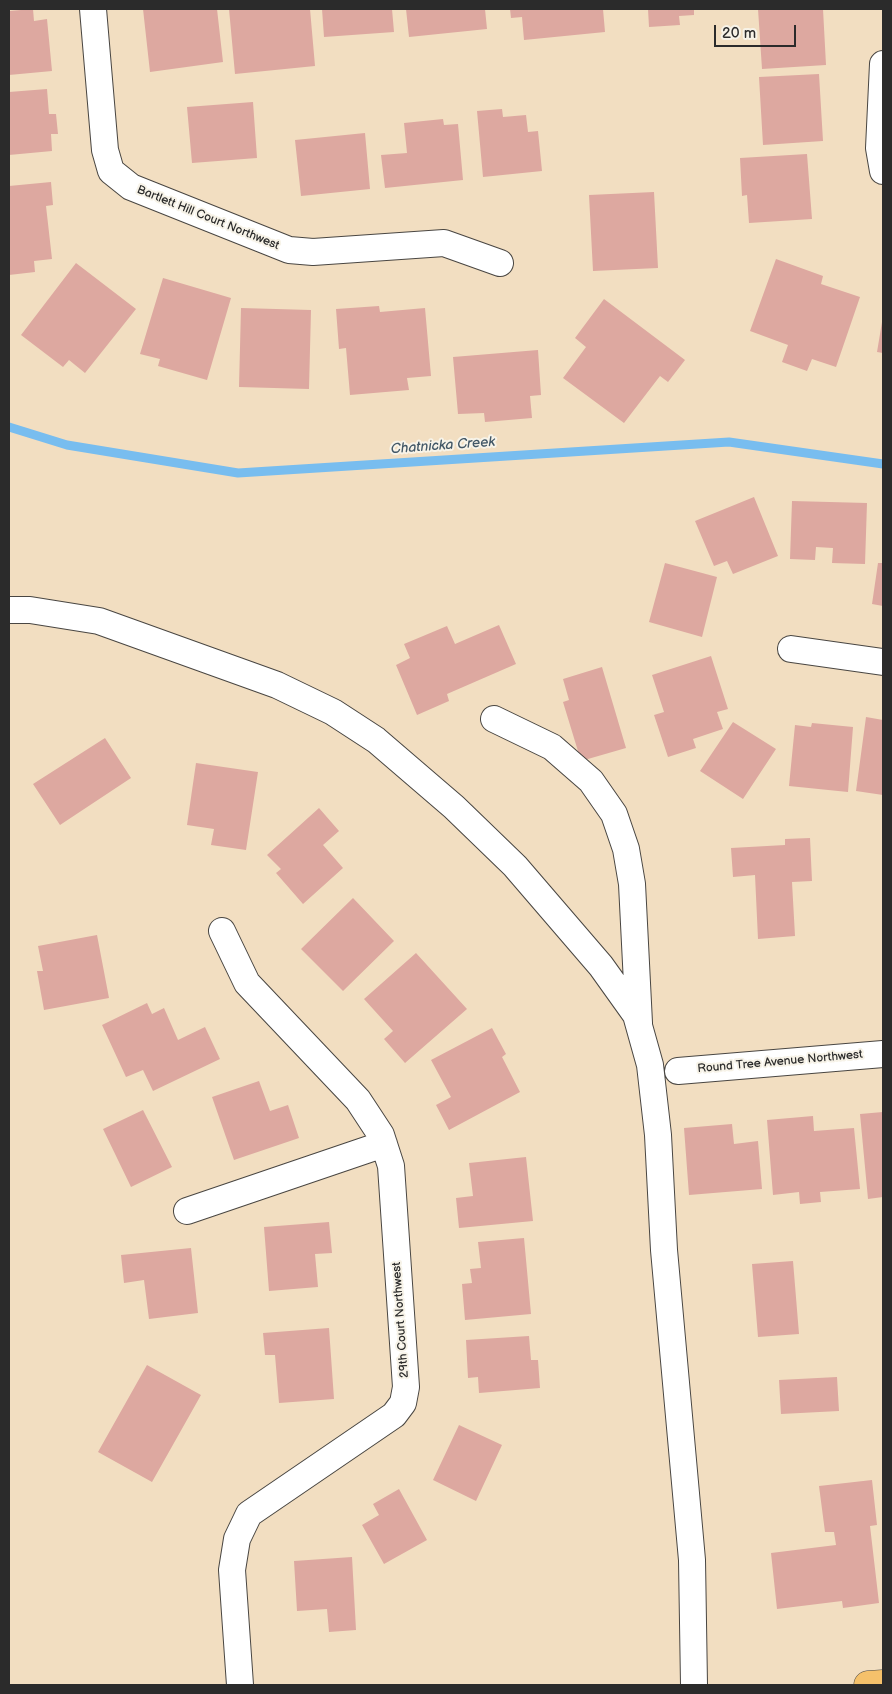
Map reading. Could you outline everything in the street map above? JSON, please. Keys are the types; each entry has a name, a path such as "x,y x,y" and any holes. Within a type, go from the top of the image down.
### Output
{"main road":[{"path":"868,1685 883,1684"}],"street":[{"name":"Bartlett Hill Court Northwest","path":"93,9 105,150 112,171 131,187 289,250 313,252 444,243 500,263"},
{"path":"883,64 879,148 883,171"},
{"path":"9,610 30,610 99,621 277,685 333,712 376,740 454,807 515,866 601,966 636,1015 650,1065 658,1135 664,1250 692,1560 694,1685"},
{"path":"791,649 883,662"},
{"path":"494,719 552,747 591,781 614,814 626,849 632,884 639,1027"},
{"name":"29th Court Northwest","path":"222,930 247,983 358,1100 382,1135 391,1166 406,1386 403,1403 394,1415 249,1514 237,1539 232,1570 240,1685"},
{"name":"Round Tree Avenue Northwest","path":"678,1070 883,1054"},
{"path":"187,1211 384,1144"}],"building":[{"path":"33,9 34,21 47,19 52,71 9,75 9,11"},
{"path":"143,9 217,9 223,62 150,72"},
{"path":"229,9 310,9 315,66 235,74"},
{"path":"322,9 392,9 394,32 324,37"},
{"path":"406,9 485,9 487,29 409,37"},
{"path":"510,9 603,9 605,32 524,40 522,17 511,18"},
{"path":"648,9 694,9 694,15 679,16 680,25 649,27"},
{"path":"758,9 823,9 826,65 762,69"},
{"path":"819,74 823,141 763,145 759,77"},
{"path":"47,89 49,114 56,114 58,134 51,134 52,151 9,155 9,92"},
{"path":"253,102 257,158 192,163 187,107"},
{"path":"502,109 503,117 526,115 528,132 538,131 542,171 483,177 477,111"},
{"path":"443,119 444,125 458,124 463,180 385,188 381,155 407,153 404,123"},
{"path":"365,133 370,189 301,196 295,140"},
{"path":"807,154 812,219 749,223 747,195 742,196 740,158"},
{"path":"51,182 53,205 46,206 52,259 34,261 35,272 9,275 9,186"},
{"path":"654,192 658,268 593,271 589,195"},
{"path":"776,259 823,276 821,284 860,297 836,367 812,359 807,371 782,362 788,345 750,331"},
{"path":"76,263 136,309 85,373 69,360 63,367 21,335"},
{"path":"163,278 231,298 207,380 158,366 160,359 140,354"},
{"path":"604,299 685,360 668,382 660,376 624,423 563,378 586,347 575,338"},
{"path":"379,306 380,312 425,308 431,376 407,378 409,390 350,395 346,348 339,349 336,309"},
{"path":"241,308 311,310 309,389 239,387"},
{"path":"883,322 883,353 877,352"},
{"path":"538,350 541,395 530,396 532,418 485,422 484,413 458,414 453,357"},
{"path":"754,497 778,556 733,574 727,561 714,566 695,521"},
{"path":"792,501 867,503 865,564 832,563 833,548 816,547 815,560 790,559"},
{"path":"665,563 717,577 702,637 649,622"},
{"path":"878,563 883,563 883,606 872,604"},
{"path":"499,625 516,664 447,694 449,701 417,715 396,665 410,658 404,644 447,626 455,644"},
{"path":"711,656 728,709 717,712 723,729 693,739 696,748 668,757 654,715 664,712 652,675"},
{"path":"602,667 626,748 581,761 563,702 569,700 563,679"},
{"path":"866,717 883,720 883,795 856,791"},
{"path":"733,722 776,749 743,799 700,771"},
{"path":"812,723 853,727 848,792 789,786 795,725 811,727"},
{"path":"105,738 131,778 60,825 33,784"},
{"path":"196,763 258,772 246,850 211,845 214,829 187,825"},
{"path":"319,808 339,831 323,845 343,868 303,904 276,873 281,869 267,855"},
{"path":"810,838 812,881 792,882 795,936 758,939 755,875 733,877 731,848 785,845 785,839"},
{"path":"353,898 394,941 343,991 301,949"},
{"path":"97,935 109,998 44,1010 37,971 43,971 38,946"},
{"path":"416,953 467,1009 405,1063 384,1039 393,1031 364,999"},
{"path":"147,1003 152,1014 164,1008 178,1040 205,1027 220,1059 153,1091 143,1070 126,1077 102,1025"},
{"path":"492,1028 506,1054 502,1057 520,1092 449,1130 436,1105 451,1097 431,1060"},
{"path":"259,1081 270,1111 288,1105 299,1138 234,1160 212,1097"},
{"path":"143,1110 172,1167 131,1187 103,1129"},
{"path":"883,1112 883,1197 868,1199 860,1114"},
{"path":"813,1116 814,1131 854,1128 860,1189 820,1192 821,1202 800,1204 799,1192 773,1195 767,1120"},
{"path":"732,1124 734,1144 758,1141 762,1189 689,1195 684,1128"},
{"path":"526,1157 533,1221 459,1228 456,1198 473,1196 469,1163"},
{"path":"329,1222 332,1253 315,1254 318,1287 269,1291 264,1227"},
{"path":"524,1238 531,1314 465,1320 462,1284 472,1283 470,1269 481,1268 478,1242"},
{"path":"191,1248 198,1313 149,1319 144,1280 124,1283 121,1255"},
{"path":"793,1261 799,1334 758,1337 752,1264"},
{"path":"329,1328 334,1399 279,1403 275,1355 265,1355 263,1333"},
{"path":"529,1336 531,1360 538,1360 540,1388 479,1393 478,1377 468,1378 466,1340"},
{"path":"147,1365 201,1395 152,1482 98,1452"},
{"path":"837,1377 839,1411 781,1414 779,1380"},
{"path":"459,1425 502,1445 476,1501 433,1480"},
{"path":"872,1480 877,1525 870,1526 879,1603 843,1608 842,1601 777,1609 771,1553 836,1545 834,1532 825,1532 819,1486"},
{"path":"399,1489 427,1540 384,1564 362,1525 379,1515 373,1504"},
{"path":"352,1557 356,1630 329,1632 327,1609 297,1611 294,1561"}],"waterway":[{"name":"Chatnicka Creek","path":"9,427 67,445 238,473 729,442 883,464"}]}
